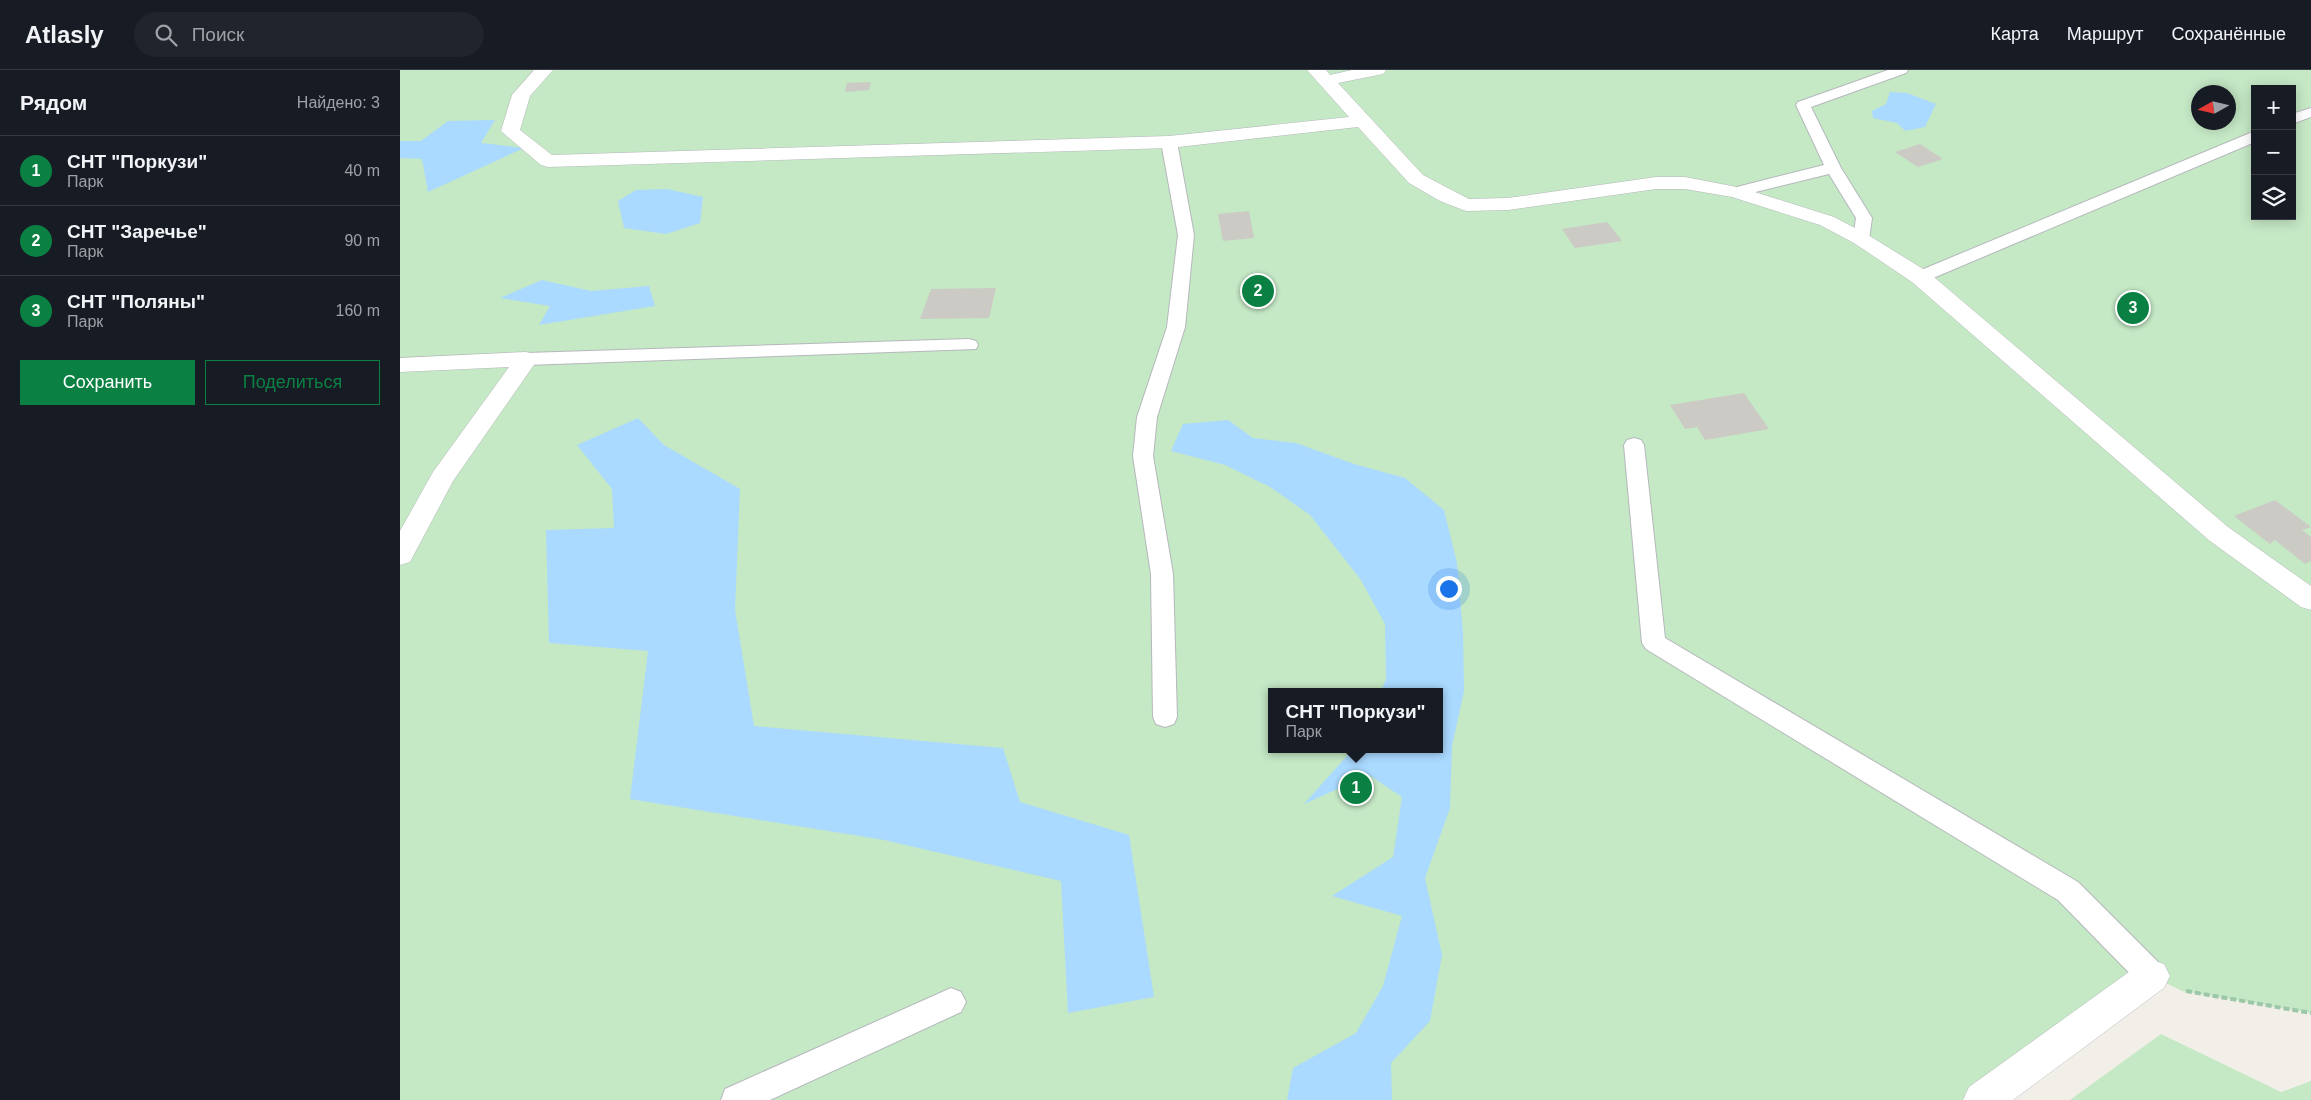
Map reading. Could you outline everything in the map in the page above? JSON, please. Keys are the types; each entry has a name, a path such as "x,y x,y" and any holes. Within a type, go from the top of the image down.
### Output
{"street":[{"path":"544,70 521,95 510,131 548,161 1169,142 1363,121"},
{"path":"1321,76 1377,70"},
{"path":"1321,76 1416,179 1447,197 1466,205 1508,204 1656,183 1684,183 1735,192 1827,221 1861,239 1920,277 2219,534 2311,600"},
{"path":"400,364 526,359"},
{"path":"400,556 442,478 526,359"},
{"path":"1982,1100 2152,976"}],"lane":[{"path":"1861,239 1864,218 1833,168 1802,105 1901,70"},
{"path":"2296,118 2311,112"},
{"path":"1920,277 2251,138"},
{"path":"1164,717 1162,574 1143,456 1148,416 1176,327 1186,235 1169,142"},
{"path":"1735,192 1833,168"},
{"path":"526,359 969,345"},
{"path":"1634,445 1654,642 2068,891 2152,976"},
{"path":"736,1100 951,1002"}],"path":[{"path":"2152,976 2182,991 2311,1013"}],"green space":[{"path":"400,70 2311,70 2311,1013 2182,991 2152,976 1982,1100 400,1100"},
{"path":"2161,1034 2281,1092 2311,1081 2311,1100 2070,1100"}],"water":[{"path":"1890,92 1907,93 1936,104 1925,127 1905,131 1897,123 1873,118 1872,111 1886,104"},
{"path":"495,120 481,143 524,148 428,192 422,159 400,158 400,141 421,141 448,121"},
{"path":"667,189 703,197 700,223 666,234 624,228 618,201 636,190"},
{"path":"542,280 591,291 649,286 655,306 539,325 550,306 500,298"},
{"path":"638,418 664,445 740,489 735,610 754,726 1003,748 1020,802 1129,835 1154,997 1068,1013 1061,881 884,840 630,799 648,651 549,643 546,530 614,528 612,489 577,445"},
{"path":"1228,420 1253,438 1296,443 1354,464 1405,478 1444,510 1457,563 1463,633 1464,691 1452,746 1450,808 1425,878 1442,955 1430,1021 1391,1063 1392,1100 1287,1100 1293,1068 1356,1033 1383,986 1402,916 1332,896 1393,857 1402,797 1369,775 1304,804 1349,753 1443,753 1443,688 1383,688 1386,679 1385,624 1361,580 1310,515 1270,487 1225,465 1171,451 1183,424"}],"building":[{"path":"871,82 869,90 845,92 847,83"},
{"path":"1920,144 1943,159 1918,167 1895,152"},
{"path":"1249,211 1254,238 1223,241 1218,214"},
{"path":"1607,222 1622,241 1575,248 1562,229"},
{"path":"996,288 989,318 920,319 931,289"},
{"path":"1744,393 1769,429 1705,440 1697,427 1685,429 1670,405"},
{"path":"2275,500 2311,527 2302,530 2311,537 2311,561 2305,564 2275,540 2270,544 2234,516"}],"place":[{"name":"СНТ \"Заречье\"","path":"1258,291"},
{"name":"СНТ \"Поляны\"","path":"2133,308"},
{"name":"СНТ \"Поркузи\"","path":"1356,788"}]}
